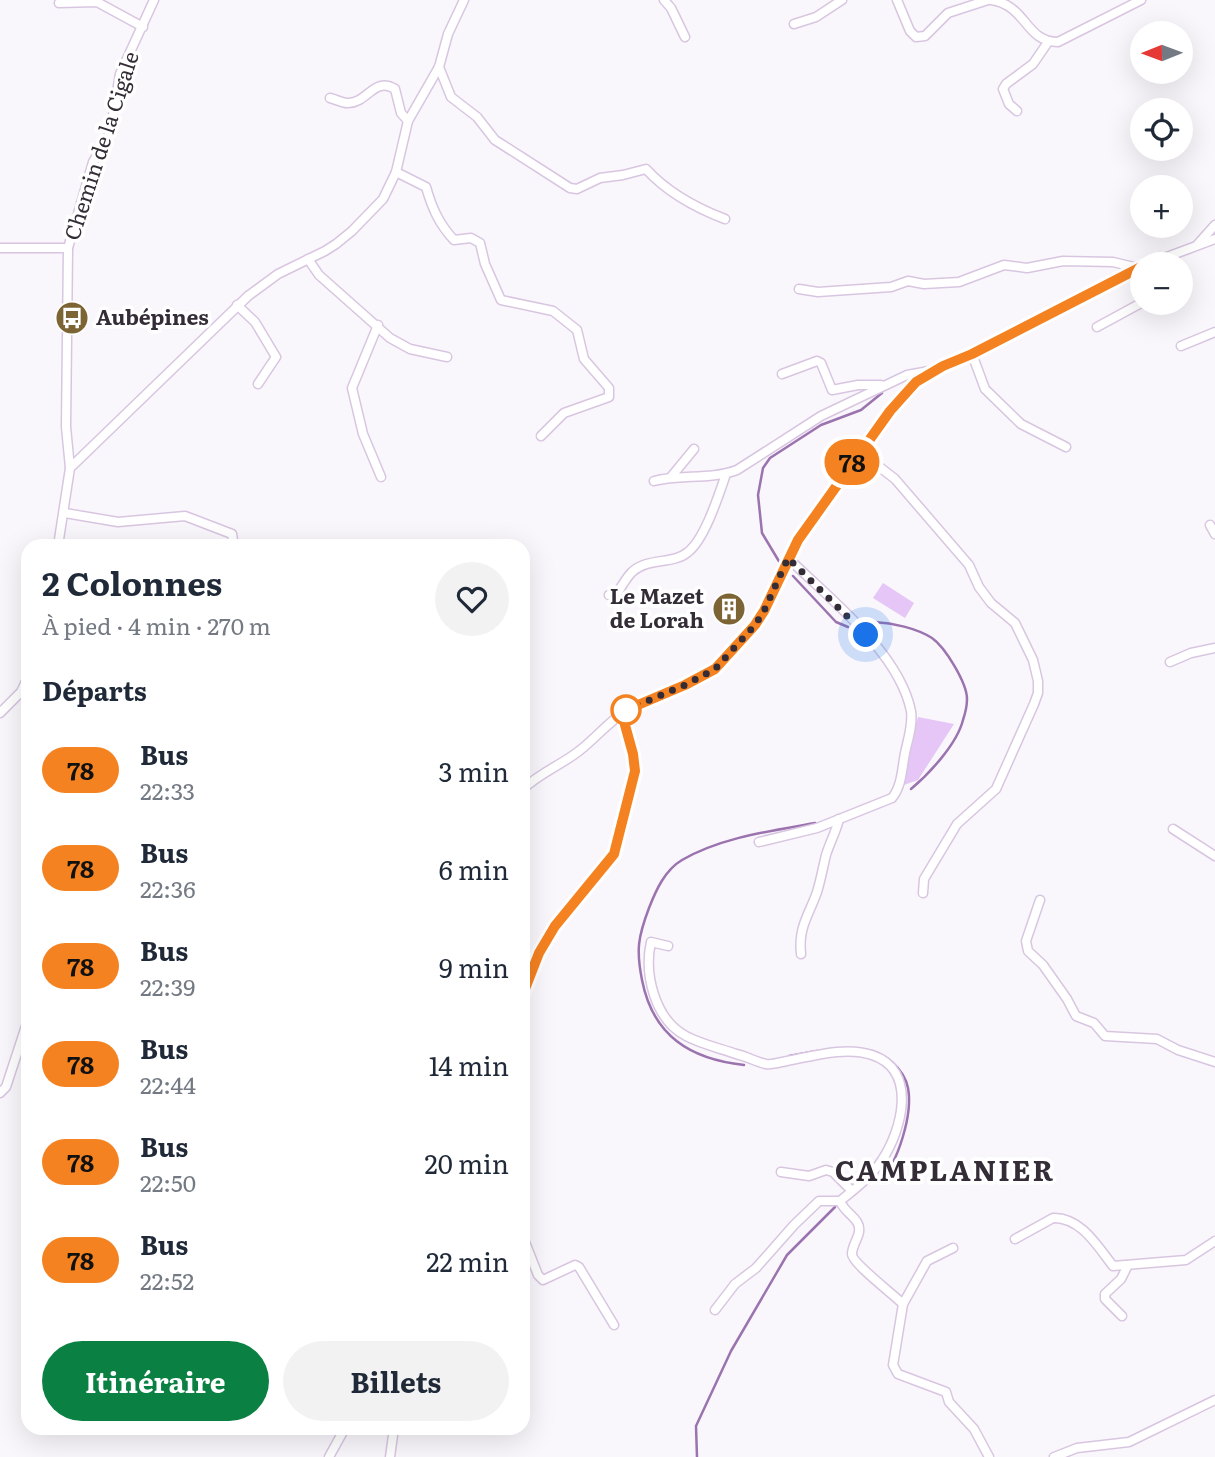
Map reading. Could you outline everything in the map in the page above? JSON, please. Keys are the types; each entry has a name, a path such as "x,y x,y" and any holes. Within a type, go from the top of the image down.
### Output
{"street":[{"name":"Chemin de la Cigale","path":"59,539 70,468 66,427 68,248 93,162 110,134 120,74 154,0"},
{"path":"70,468 237,305 278,274 336,244 373,211 391,185 408,121 439,67 448,34 464,0"},
{"path":"664,0 671,8 685,37"},
{"path":"794,24 816,17 842,0"},
{"path":"897,0 910,31 916,37 925,36 948,13 989,0 1011,6 1037,35 1048,42 1058,42 1141,0"},
{"path":"60,3 97,2 142,27"},
{"path":"1017,111 1009,104 1003,89 1033,64 1048,42"},
{"path":"439,67 451,97 478,117 495,141 570,188 577,189 600,178 646,169 659,183 682,199 725,219"},
{"path":"330,98 348,104 357,101 376,87 391,86 395,89 401,113 408,121"},
{"path":"396,172 426,187 432,208 443,228 454,240 471,239 480,243 485,264 501,300 554,311 577,330 584,359 609,388 609,397 564,412 541,436"},
{"path":"1196,246 1215,225"},
{"path":"1180,252 1215,239"},
{"path":"0,248 68,248"},
{"path":"308,259 318,275 390,338 410,349 447,357"},
{"path":"799,289 818,292 891,287 908,281 924,284 959,282 1004,265 1027,268 1063,261 1113,262 1130,266"},
{"path":"530,783 581,750 626,710 715,669 755,625 798,540 859,452 916,382 1130,272"},
{"path":"237,305 255,322 276,357 258,384"},
{"path":"1097,327 1130,309"},
{"path":"378,325 352,388 363,434 381,477"},
{"path":"1181,346 1215,332"},
{"path":"972,354 985,388 1021,424 1066,447"},
{"path":"782,374 817,361 821,363 832,390 901,380 916,382"},
{"path":"654,481 671,477 695,478 726,474 737,470 821,416 907,375 935,370"},
{"path":"891,383 907,391"},
{"path":"671,477 694,449"},
{"path":"859,452 895,479 961,555 987,597 1015,623 1033,660 1038,681 1038,693 996,789 957,824 924,879 923,893"},
{"path":"609,595 617,594 632,572 644,564 682,556 691,551 711,516 726,474"},
{"path":"65,513 118,522 185,516 232,534 233,539"},
{"path":"1210,525 1215,534"},
{"path":"759,842 817,828 892,799 896,793 911,729 911,709 889,660 788,558"},
{"path":"1170,662 1191,653 1215,648"},
{"path":"0,713 21,692"},
{"path":"530,976 539,953 555,926 614,854 635,771 625,725 626,710"},
{"path":"801,954 802,926 816,893 839,819"},
{"path":"1172,829 1215,856"},
{"path":"1040,900 1026,942 1027,951 1043,965 1076,1016 1094,1021 1105,1036 1157,1039 1178,1050 1215,1062"},
{"path":"668,946 651,942 647,960 659,1005 665,1017 684,1035 768,1064 845,1052 871,1054 883,1060 898,1079 902,1097 900,1123 881,1162 841,1205"},
{"path":"0,1093 6,1087 21,1041"},
{"path":"781,1172 809,1176 826,1170 833,1172 852,1191"},
{"path":"715,1310 734,1284 756,1268 819,1201 841,1205 858,1222 860,1231 852,1252 853,1259 859,1268 880,1282 903,1304"},
{"path":"1015,1239 1053,1218 1060,1218 1088,1233 1113,1266 1127,1267 1186,1260 1215,1241"},
{"path":"953,1248 927,1261 903,1304 893,1366 898,1374 946,1392 949,1402 974,1429 989,1457"},
{"path":"530,1255 538,1275 543,1280 575,1265 579,1267 614,1325"},
{"path":"1122,1315 1105,1300 1105,1294 1121,1279 1127,1267"},
{"path":"1054,1457 1077,1448 1129,1443 1215,1400"},
{"path":"329,1457 341,1435"},
{"path":"390,1457 393,1435"}],"shaded area":[{"path":"883,583 914,603 905,618 873,598"},
{"path":"918,717 954,724 918,780 901,786 908,748"}],"waterway":[{"path":"780,563 762,533 758,495 763,468 770,458 821,425 861,410 882,393"},
{"path":"793,576 836,622 848,627"},
{"path":"874,622 919,631 932,638 954,666 966,692 965,712 955,739 934,767 911,789"},
{"path":"744,1065 707,1057 691,1050 665,1030 647,999 642,980 639,960 642,927 662,881 682,860 730,840 815,823"},
{"path":"865,1050 886,1057 892,1062 902,1074 908,1088 908,1111 903,1138 893,1163 880,1181"},
{"path":"789,1056 817,1051"},
{"path":"697,1457 696,1426 731,1351 787,1255 835,1207"}],"bus line":[{"name":"78","path":"530,976 539,953 555,926 614,854 635,771 625,725 626,710 715,669 755,625 798,540 820,506 890,411 916,382 1130,272"}],"place":[{"name":"Aubépines","path":"72,318"},
{"name":"Le Mazet de Lorah","path":"729,609"}],"district":[{"name":"CAMPLANIER","path":"945,1171"}],"route":[{"path":"626,710 715,669 755,625 788,558 866,635"}]}
